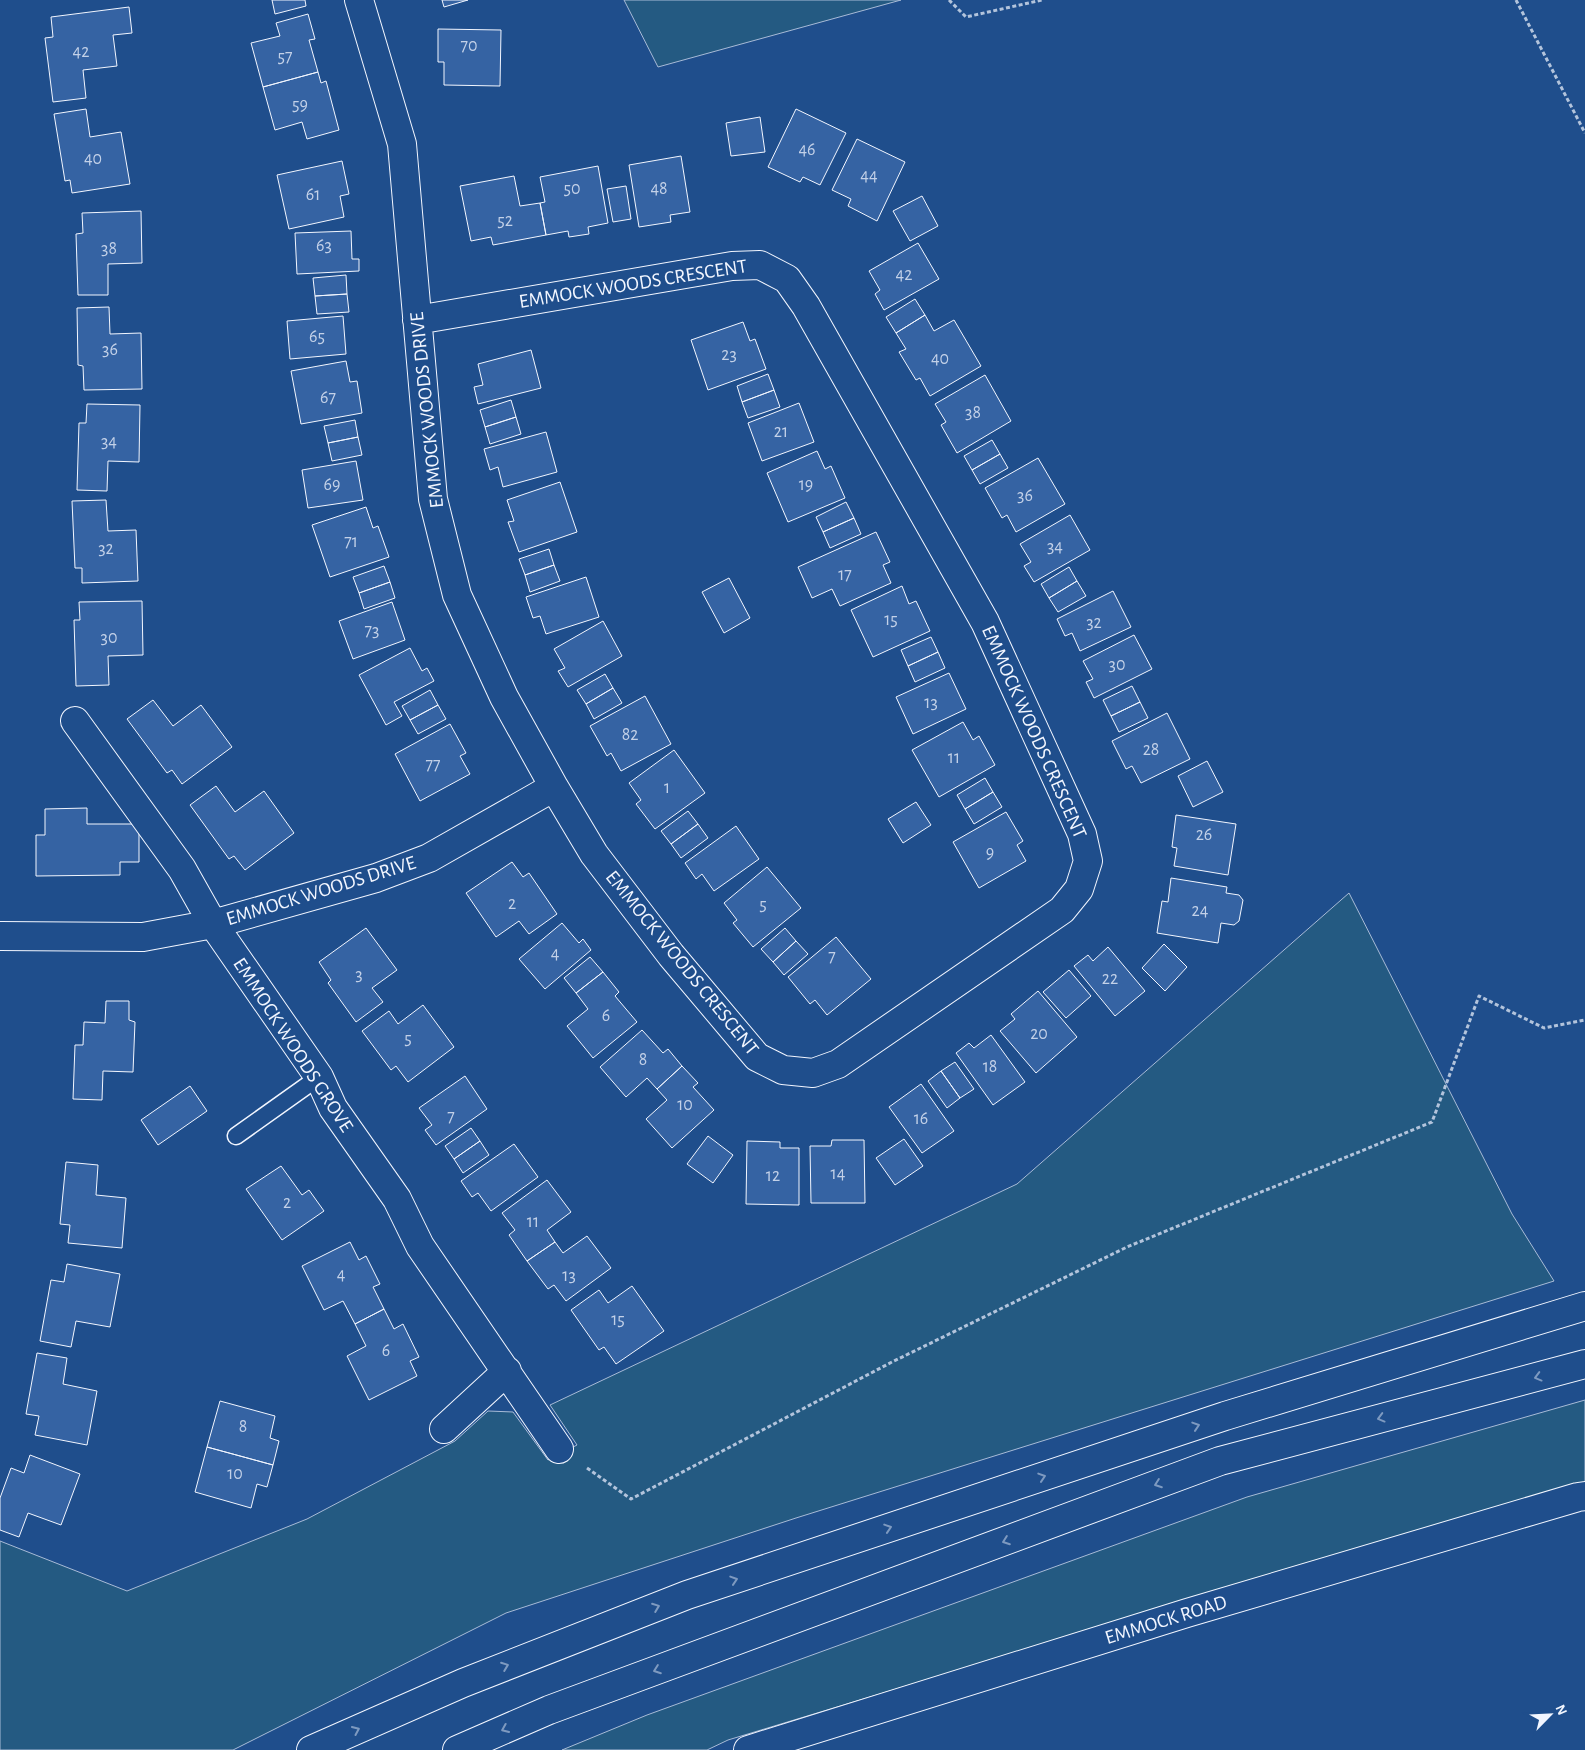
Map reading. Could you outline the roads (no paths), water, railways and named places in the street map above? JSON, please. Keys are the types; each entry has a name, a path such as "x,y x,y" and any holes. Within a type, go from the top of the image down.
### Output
{"main road":[{"name":"EMMOCK WOODS DRIVE","path":"0,936 143,937 214,924 376,878 429,858 554,786 504,697 457,595 433,499 402,144 359,0"},
{"name":"EMMOCK WOODS CRESCENT","path":"418,320 732,266 760,265 786,279 806,306 986,622 1082,834 1088,861 1079,889 1062,910 838,1064 813,1073 783,1070 757,1057 671,955 594,854 554,786"},
{"name":"EMMOCK WOODS GROVE","path":"75,721 182,869 214,924 319,1076 333,1108 396,1199 420,1246 559,1449"},
{"path":"311,1750 463,1683 687,1595 1225,1416 1585,1306"},
{"path":"457,1750 549,1710 1220,1461 1585,1364"},
{"path":"444,1429 507,1371"},
{"name":"EMMOCK ROAD","path":"748,1750 1177,1616 1559,1502 1585,1496"}],"lane":[{"path":"236,1136 319,1076"}]}
